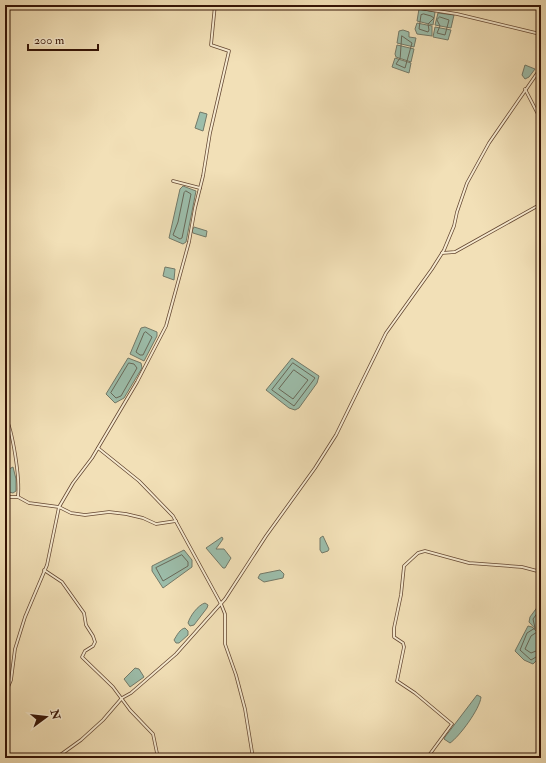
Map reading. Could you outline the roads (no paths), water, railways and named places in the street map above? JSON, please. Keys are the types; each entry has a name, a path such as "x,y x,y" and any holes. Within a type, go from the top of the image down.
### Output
{"street":[{"path":"5,694 11,680 15,649 25,617 51,550 59,507 98,448 146,366 166,326 189,242 210,133 229,51 211,45 215,5"},
{"path":"56,758 103,720 122,698 131,693 176,654 221,604 249,564 266,536 316,468 336,435 386,333 442,253 454,226 467,183 488,143 540,67 540,34 457,14 400,5"},
{"path":"525,89 541,120"},
{"path":"173,181 200,188"},
{"path":"442,253 455,252 541,204"},
{"path":"5,416 9,424 18,474 18,497"},
{"path":"98,448 139,481 173,516 221,604 225,614 225,644 234,669 245,709 253,758"},
{"path":"5,494 10,497 18,497 29,503 59,507 71,513 85,514 109,512 126,514 143,518 156,524 176,521"},
{"path":"427,758 452,724 415,693 397,682 404,647 403,643 394,637 393,630 401,595 404,566 418,553 425,551 469,563 522,567 541,572"},
{"path":"44,570 62,582 84,614 86,625 95,642 93,646 85,651 82,657 114,687 153,734 158,758"}],"water":[{"path":"419,9 435,12 433,25 417,21"},
{"path":"438,13 454,15 451,28 435,25"},
{"path":"417,23 432,26 432,36 417,34 415,29"},
{"path":"435,27 451,30 448,40 433,37"},
{"path":"403,30 409,32 409,37 416,38 414,47 397,43 399,31"},
{"path":"397,45 414,49 411,62 396,57 395,54"},
{"path":"395,58 411,63 409,73 392,67"},
{"path":"525,65 535,69 529,77 525,79 522,75"},
{"path":"200,112 207,114 203,131 195,128"},
{"path":"183,186 196,191 186,242 183,244 169,238 180,189"},
{"path":"194,227 207,231 206,237 193,233 192,231"},
{"path":"165,267 175,269 174,280 163,276"},
{"path":"145,327 157,332 157,336 144,361 130,354 141,328"},
{"path":"128,358 141,363 142,368 124,398 115,403 106,394"},
{"path":"292,358 319,376 317,383 299,408 295,410 289,408 266,390"},
{"path":"13,467 16,479 16,491 13,493 9,492 9,469"},
{"path":"323,536 329,549 328,551 322,553 320,550 320,538"},
{"path":"222,537 223,539 216,549 224,549 231,558 225,568 223,568 206,548"},
{"path":"184,550 192,560 192,567 163,588 152,571 152,566"},
{"path":"280,570 284,574 283,578 264,582 258,578 260,574"},
{"path":"541,602 541,635 529,622 530,617"},
{"path":"205,603 208,605 207,608 194,625 190,626 188,623 192,614 197,608"},
{"path":"528,626 532,627 541,636 541,656 533,664 524,660 515,651"},
{"path":"185,628 188,631 188,635 179,643 176,643 174,640 176,636"},
{"path":"135,668 139,669 144,677 130,687 124,679"},
{"path":"477,695 481,697 477,708 464,729 450,743 444,739 445,737"}]}
